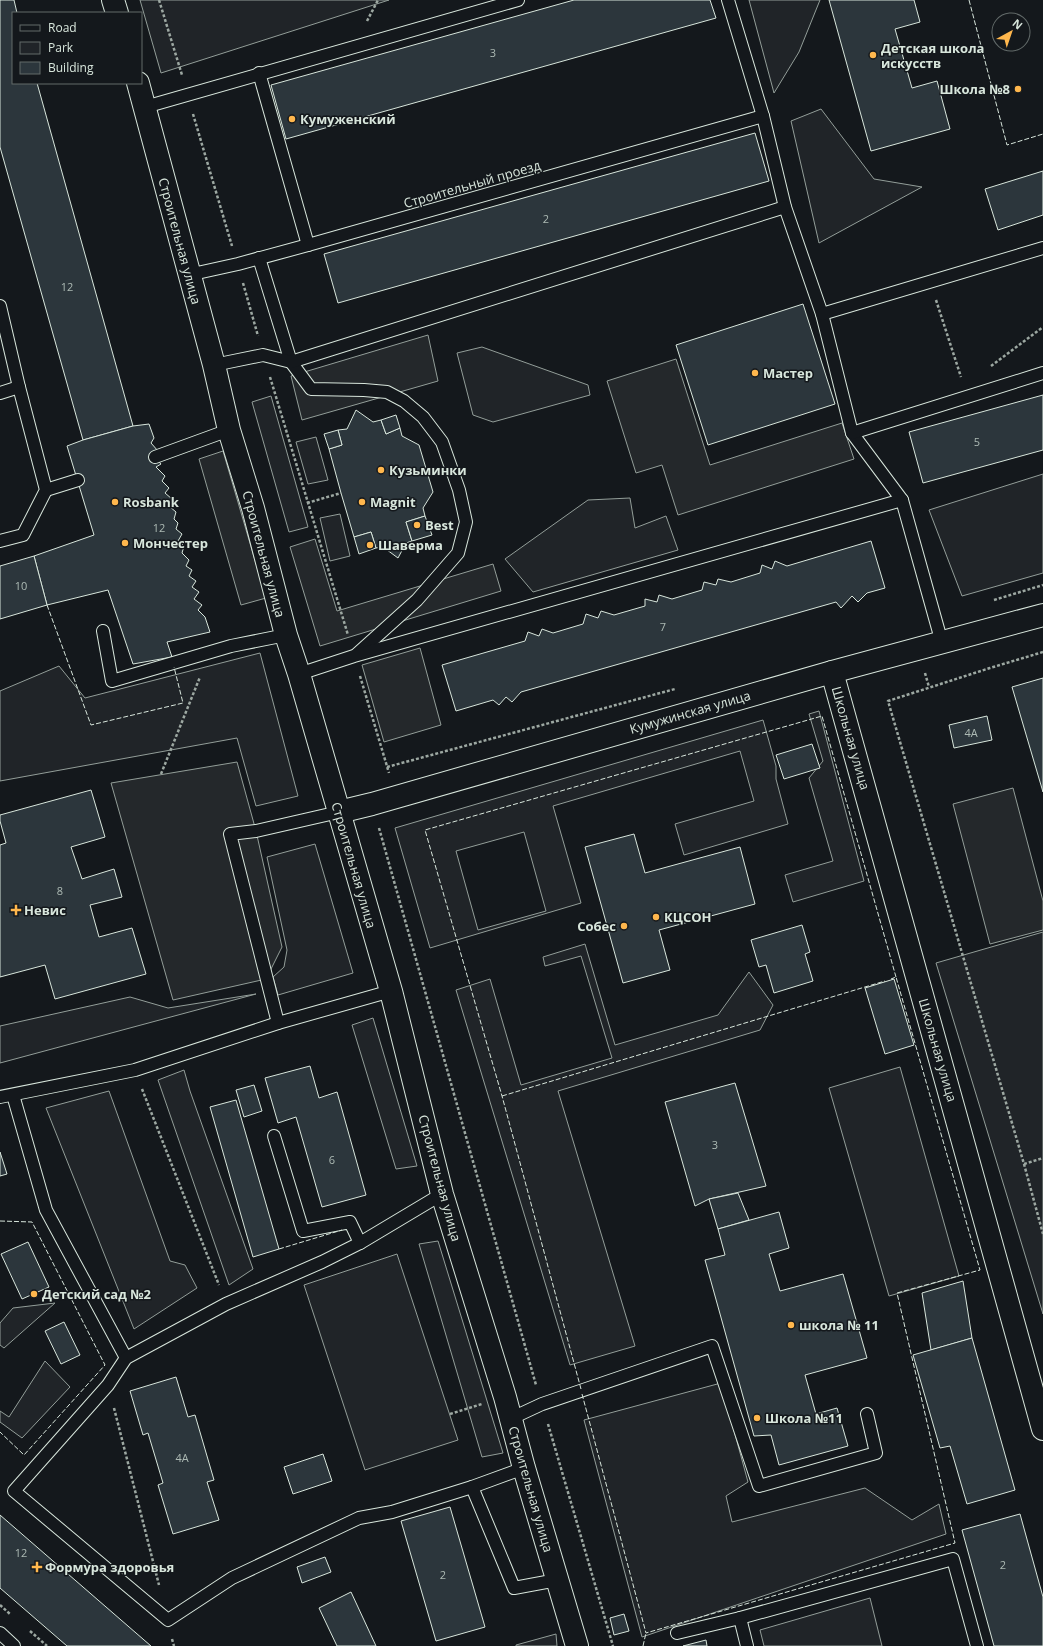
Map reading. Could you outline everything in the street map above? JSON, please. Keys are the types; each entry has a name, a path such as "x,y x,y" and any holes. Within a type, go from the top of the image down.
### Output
{"street":[{"path":"113,0 117,12"},
{"name":"Строительная улица","path":"138,84 188,275 214,365 229,430 253,508 286,635 299,674 391,991 442,1194 512,1418 524,1468 577,1646"},
{"name":"Кумужинская улица","path":"339,812 372,804 832,672 1043,615"},
{"name":"Школьная улица","path":"832,672 1043,1429"}],"lane":[{"path":"145,107 518,0"},
{"path":"728,0 763,116 785,207 822,314 852,433 902,500 942,643"},
{"path":"259,74 308,245"},
{"name":"Строительный проезд","path":"188,275 238,264 308,245 763,116"},
{"path":"214,365 263,355 291,362 785,207"},
{"path":"822,314 1043,248"},
{"path":"259,258 291,362 311,388 387,392 404,401 423,417 442,442 459,490 466,522 458,553 417,600 354,656"},
{"path":"0,306 19,387 46,490 24,535 0,541"},
{"path":"852,433 1043,373"},
{"path":"0,393 19,387"},
{"path":"155,457 229,430"},
{"path":"46,490 78,480"},
{"path":"299,674 354,656 902,500"},
{"path":"103,631 112,681 231,646 286,635"},
{"path":"278,1023 230,834 256,831 339,812"},
{"path":"0,1097 135,1070 278,1023 391,991"},
{"path":"13,1094 46,1210 126,1358"},
{"path":"274,1136 303,1231 350,1222 360,1243"},
{"path":"442,1194 360,1243 322,1262 226,1304 126,1358 108,1385 14,1491 168,1620 232,1578 359,1518 392,1512 472,1487 524,1468"},
{"path":"512,1418 542,1404 712,1346 759,1486 876,1453 867,1414"},
{"path":"472,1487 514,1588 557,1580"},
{"path":"677,1633 740,1618 953,1559 976,1646"},
{"path":"740,1618 747,1646"},
{"path":"0,1633 14,1646"}],"path":[{"path":"159,0 238,264 263,355 307,503 396,796"},
{"path":"930,282 967,397"},
{"path":"988,369 1043,326"},
{"path":"307,503 341,494"},
{"path":"1043,652 888,701 1024,1164 1043,1234"},
{"path":"161,774 210,653"},
{"path":"372,804 542,1404 613,1646"},
{"path":"135,1070 226,1304"},
{"path":"1024,1164 1043,1158"},
{"path":"108,1385 174,1646"}],"green space":[{"path":"140,0 389,0 161,73"},
{"path":"749,0 820,0 799,52 774,93"},
{"path":"821,109 874,179 922,187 819,243 791,121"},
{"path":"482,347 588,385 590,395 493,422 473,415 457,353"},
{"path":"271,396 308,527 289,532 252,402"},
{"path":"316,437 328,480 308,484 296,442"},
{"path":"1043,474 1043,573 962,596 929,510"},
{"path":"630,498 635,528 666,516 678,550 533,592 505,559 588,500"},
{"path":"340,514 350,556 330,561 320,518"},
{"path":"260,653 298,796 256,806 237,738 0,781 0,691 59,666 85,698"},
{"path":"819,711 864,881 793,902 785,875 833,861 809,778 823,761 809,714"},
{"path":"763,720 776,766 776,779 788,824 684,855 675,824 754,801 740,751 553,806 581,903 430,948 395,828","holes":["524,832 546,911 478,930 456,851"]},
{"path":"315,844 353,973 278,995 273,977 284,967 287,950 267,857"},
{"path":"1043,932 1043,1314 936,963"},
{"path":"585,944 615,1045 718,1015 749,972 773,1005 760,1030 558,1091 635,1346 570,1365 456,990 490,979 521,1085 612,1058 581,956 545,966 543,957"},
{"path":"256,994 0,1063 0,1026 130,997 168,1008"},
{"path":"373,1018 417,1166 396,1169 352,1025"},
{"path":"900,1067 959,1276 889,1296 829,1088"},
{"path":"184,1070 190,1091 253,1269 229,1285 158,1080"},
{"path":"109,1091 170,1261 185,1265 197,1288 134,1329 46,1108"},
{"path":"438,1241 503,1453 482,1457 419,1244"},
{"path":"397,1254 458,1440 365,1470 304,1285"},
{"path":"55,1303 4,1348 0,1345 0,1323 13,1308"},
{"path":"45,1361 70,1387 22,1438 0,1422 0,1411 9,1417"},
{"path":"721,1383 748,1482 726,1496 732,1522 865,1488 912,1520 939,1504 946,1534 642,1637 584,1420"},
{"path":"870,1598 882,1646 764,1646 760,1630"},
{"path":"556,1634 557,1646 516,1646 516,1645"}],"shaded area":[{"path":"428,335 438,381 302,420 291,376"},
{"path":"676,359 710,465 842,423 854,459 678,515 662,465 636,473 607,381"},
{"path":"223,451 266,598 241,605 199,459"},
{"path":"315,539 337,611 493,564 501,591 320,646 290,547"},
{"path":"420,648 441,725 384,742 362,665"},
{"path":"237,762 256,831 282,947 266,979 173,1000 111,783"},
{"path":"1013,788 1043,901 1043,930 990,944 953,804"}],"building":[{"path":"0,0 14,0 17,12 12,12 12,84 37,84 133,426 83,440 0,147"},
{"path":"574,0 710,0 716,18 286,139 271,85"},
{"name":"Детская школа искусств","path":"829,0 914,0 920,22 895,29 912,88 937,81 950,129 871,151"},
{"path":"755,133 769,181 338,303 324,254"},
{"path":"1043,171 1043,215 998,230 985,189"},
{"name":"Мастер","path":"803,304 835,404 708,445 676,345"},
{"path":"1043,395 1043,450 923,483 909,432"},
{"name":"Кузьминки","path":"356,410 373,422 381,420 386,434 400,428 402,436 419,445 433,492 423,508 425,516 406,522 412,541 406,543 398,558 383,547 376,548 371,532 354,537 341,493 329,449 342,445 338,430 347,429"},
{"path":"396,415 400,428 386,434 381,420"},
{"name":"Мончестер","path":"149,424 154,438 151,443 158,451 155,457 161,464 156,467 165,476 162,481 169,488 165,493 172,499 169,506 176,512 174,519 178,523 176,529 182,534 178,541 184,546 182,553 189,560 186,566 192,570 189,576 196,581 192,587 199,592 194,599 202,605 198,610 205,617 210,632 167,642 172,657 133,664 108,590 47,605 34,556 94,535 67,446 133,426"},
{"path":"338,430 342,445 329,449 324,434"},
{"path":"425,516 432,535 412,541 406,522"},
{"path":"371,532 376,548 359,554 354,537"},
{"path":"871,541 885,588 867,593 858,602 852,596 841,608 836,602 521,692 512,702 506,697 499,705 493,700 456,711 442,665 525,641 528,632 539,636 542,629 553,633 583,624 586,614 598,618 601,611 614,615 645,606 645,599 657,602 659,595 672,599 702,590 704,582 716,585 718,579 731,582 760,573 762,565 772,569 775,561 787,566"},
{"path":"34,556 47,605 0,619 0,566"},
{"path":"1043,678 1043,792 1012,687"},
{"path":"987,716 992,740 954,748 949,725"},
{"path":"812,744 820,768 784,779 776,755"},
{"path":"91,790 105,837 71,847 82,879 114,869 122,897 90,905 99,937 132,928 146,974 55,999 45,965 0,977 0,845 6,843 0,821 0,815"},
{"name":"КЦСОН","path":"634,834 645,873 740,847 755,904 659,930 670,970 623,983 585,847"},
{"path":"802,925 810,952 805,954 813,981 774,993 766,965 759,967 751,940"},
{"path":"894,979 914,1045 885,1054 865,988"},
{"path":"310,1066 319,1098 337,1092 366,1195 322,1207 296,1117 278,1123 265,1078"},
{"path":"735,1083 766,1186 709,1199 695,1206 665,1102"},
{"path":"254,1085 262,1111 244,1117 236,1090"},
{"path":"236,1100 279,1249 253,1257 210,1107"},
{"path":"0,1152 7,1174 0,1176"},
{"path":"738,1193 749,1220 718,1229 709,1199"},
{"name":"школа № 11","path":"779,1212 789,1248 769,1254 780,1291 843,1274 867,1358 805,1375 816,1414 837,1408 848,1446 779,1465 771,1435 754,1436 705,1260 725,1255 718,1229"},
{"path":"28,1242 49,1287 22,1299 1,1254"},
{"path":"963,1281 972,1338 931,1350 922,1293"},
{"path":"64,1322 80,1355 61,1364 45,1331"},
{"path":"972,1338 1015,1490 967,1504 950,1446 940,1448 913,1355"},
{"path":"176,1377 188,1417 195,1415 214,1480 207,1482 219,1520 173,1534 158,1485 163,1483 148,1433 143,1435 130,1391"},
{"path":"323,1454 332,1481 293,1494 284,1467"},
{"path":"450,1507 485,1627 436,1641 401,1521"},
{"path":"1020,1514 1043,1597 1043,1646 994,1646 962,1530"},
{"path":"0,1515 151,1646 67,1646 0,1588"},
{"path":"325,1557 331,1572 302,1583 297,1567"},
{"path":"351,1592 376,1646 337,1646 319,1608"},
{"path":"624,1614 629,1631 614,1635 610,1618"},
{"path":"706,1640 707,1646 683,1646"}],"fence":[{"path":"969,0 1007,145 1043,134"},
{"path":"47,605 91,725 183,703 174,667"},
{"path":"581,1389 502,1096 425,830 822,716 896,977"},
{"path":"582,1394 646,1633 955,1543 897,1293 980,1270 896,977 891,979"},
{"path":"502,1096 885,981"},
{"path":"0,1221 32,1222 105,1365 24,1455 0,1432"},
{"path":"279,1249 342,1230"},
{"path":"643,1646 646,1633"}],"place":[{"name":"Детская школа искусств","path":"873,55"},
{"name":"Школа №8","path":"1018,89"},
{"name":"Кумуженский","path":"292,119"},
{"name":"Мастер","path":"755,373"},
{"name":"Кузьминки","path":"381,470"},
{"name":"Rosbank","path":"115,502"},
{"name":"Magnit","path":"362,502"},
{"name":"Best","path":"417,525"},
{"name":"Мончестер","path":"125,543"},
{"name":"Шаверма","path":"370,545"},
{"name":"Невис","path":"16,910"},
{"name":"КЦСОН","path":"656,917"},
{"name":"Собес","path":"624,926"},
{"name":"Детский сад №2","path":"34,1294"},
{"name":"школа № 11","path":"791,1325"},
{"name":"Школа №11","path":"757,1418"},
{"name":"Формура здоровья","path":"37,1567"}]}
